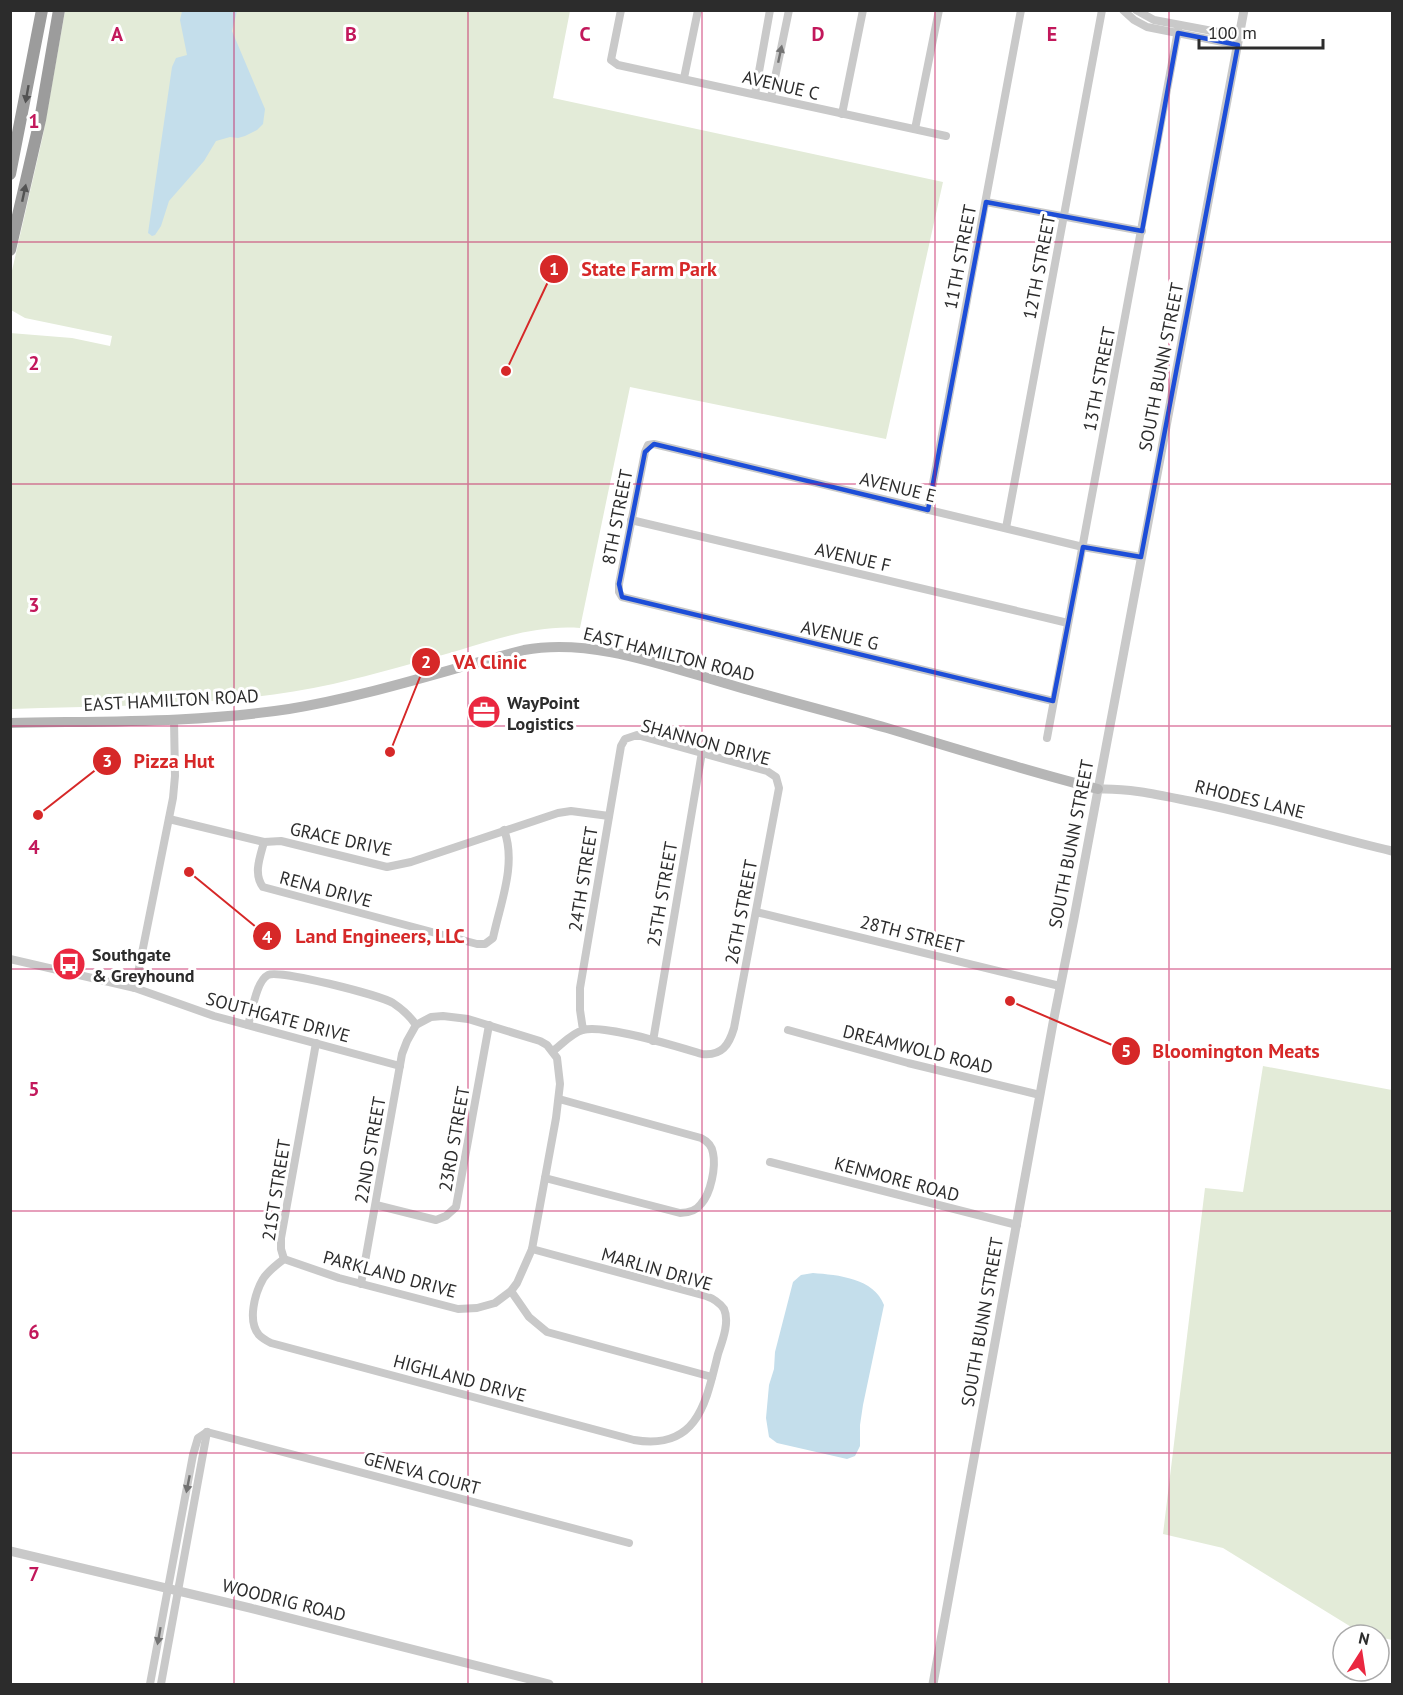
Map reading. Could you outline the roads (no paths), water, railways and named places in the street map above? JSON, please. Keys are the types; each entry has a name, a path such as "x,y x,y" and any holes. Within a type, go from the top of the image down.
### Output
{"highway":[{"path":"10,174 42,10"},
{"path":"10,250 37,133 59,10"},
{"path":"36,48 52,51"}],"main road":[{"name":"EAST HAMILTON ROAD","path":"10,723 174,720 258,713 365,694 524,650 576,646 664,666 886,728 1010,766 1098,789"}],"street":[{"name":"AVENUE C","path":"621,10 611,60 618,65 946,136"},
{"path":"684,78 698,10"},
{"path":"755,94 771,10"},
{"path":"771,97 789,10"},
{"path":"842,114 863,10"},
{"path":"915,129 939,10"},
{"name":"11TH STREET","path":"928,510 1021,10"},
{"name":"12TH STREET","path":"1006,528 1102,10"},
{"path":"1123,10 1134,20 1147,27 1179,29 1239,40"},
{"path":"1136,10 1154,20 1179,29"},
{"name":"SOUTH BUNN STREET","path":"933,1684 1060,987 1244,10"},
{"name":"13TH STREET","path":"1047,738 1179,29"},
{"path":"986,202 1142,231"},
{"name":"AVENUE E","path":"649,445 654,444 1083,547 1141,557"},
{"name":"8TH STREET","path":"620,596 619,584 645,452 649,445"},
{"name":"AVENUE F","path":"632,520 1068,623"},
{"name":"AVENUE G","path":"620,596 1053,701"},
{"path":"135,988 169,819 175,776 174,720"},
{"name":"SHANNON DRIVE","path":"629,736 637,735 767,771 776,777"},
{"name":"24TH STREET","path":"583,1030 580,988 621,746 629,736"},
{"name":"25TH STREET","path":"653,1041 702,753"},
{"name":"26TH STREET","path":"653,1041 702,1054 716,1053 730,1042 779,788 776,777"},
{"name":"RHODES LANE","path":"1098,789 1137,791 1197,802 1392,851"},
{"name":"GRACE DRIVE","path":"169,819 264,842 281,841 387,867 411,862 558,813 571,811 609,816"},
{"name":"RENA DRIVE","path":"264,842 257,873 258,882 263,888 465,941 485,944 493,938 509,865 509,843 504,830"},
{"name":"28TH STREET","path":"756,912 1060,987"},
{"name":"SOUTHGATE DRIVE","path":"10,958 135,988 188,1008 248,1026 400,1066"},
{"path":"248,1026 260,983 265,977 272,974 292,975 391,1002 410,1016 416,1025 431,1017 468,1019 540,1041 553,1051 557,1058 560,1074 559,1099 532,1249 526,1266 511,1291 529,1317 547,1332 712,1377"},
{"name":"22ND STREET","path":"362,1284 400,1066 406,1041 416,1025"},
{"name":"23RD STREET","path":"376,1205 436,1220 446,1216 456,1207 489,1025"},
{"path":"553,1051 568,1038 583,1030 612,1031 653,1041"},
{"name":"DREAMWOLD ROAD","path":"788,1030 908,1063 1040,1095"},
{"name":"21ST STREET","path":"256,1331 254,1311 260,1285 270,1271 284,1259 281,1238 315,1043"},
{"path":"545,1178 680,1213 691,1212 700,1206 708,1192 711,1178 713,1153 710,1145 701,1138 559,1099"},
{"name":"KENMORE ROAD","path":"770,1162 1017,1225"},
{"name":"MARLIN DRIVE","path":"532,1249 706,1296 716,1301 724,1310 726,1322 707,1399 698,1417 678,1435 661,1440"},
{"name":"PARKLAND DRIVE","path":"284,1259 362,1284 458,1309 489,1306 511,1291"},
{"name":"HIGHLAND DRIVE","path":"256,1331 271,1343 286,1348 634,1440 661,1440"},
{"name":"GENEVA COURT","path":"172,1589 196,1444 198,1438 207,1432 629,1544"},
{"name":"WOODRIG ROAD","path":"10,1551 172,1589 549,1684"},
{"path":"172,1589 161,1684 150,1683 172,1589"}],"water":[{"path":"182,11 237,11 232,31 265,109 263,124 245,136 216,141 204,161 169,201 161,226 152,236 148,233 172,67 176,58 187,55 180,20"},
{"path":"813,1273 844,1277 864,1284 879,1296 884,1305 863,1405 860,1446 855,1456 847,1459 777,1443 769,1437 766,1418 769,1385 793,1282 801,1275"}],"place":[{"name":"State Farm Park","path":"506,371"},
{"name":"WayPoint Logistics","path":"484,712"},
{"name":"VA Clinic","path":"390,752"},
{"name":"Pizza Hut","path":"38,815"},
{"name":"Land Engineers, LLC","path":"189,872"},
{"name":"Southgate & Greyhound","path":"69,964"},
{"name":"Bloomington Meats","path":"1010,1001"}]}
